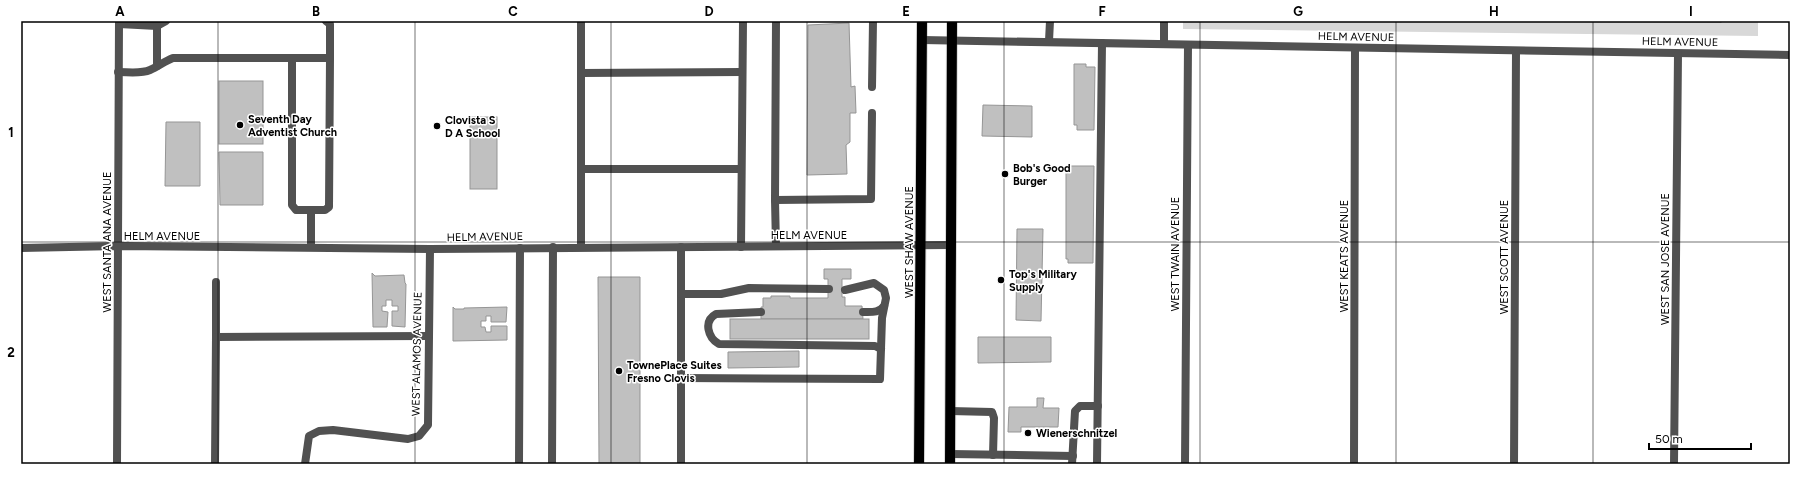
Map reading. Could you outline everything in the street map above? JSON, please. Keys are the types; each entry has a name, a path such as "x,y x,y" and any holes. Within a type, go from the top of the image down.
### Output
{"main road":[{"name":"WEST SHAW AVENUE","path":"920,464 922,21"},
{"path":"950,459 952,21"}],"street":[{"path":"119,23 157,26 166,21"},
{"path":"292,58 292,205 296,210 325,210 329,207 330,58 330,24 326,21"},
{"path":"581,21 581,247"},
{"path":"741,247 742,21"},
{"path":"776,21 776,246"},
{"path":"872,87 873,21"},
{"path":"1049,41 1050,21"},
{"path":"1164,21 1164,44"},
{"name":"WEST SANTA ANA AVENUE","path":"117,464 119,23"},
{"path":"157,26 157,66"},
{"name":"HELM AVENUE","path":"922,40 1790,55"},
{"path":"1097,464 1102,42"},
{"name":"WEST TWAIN AVENUE","path":"1185,464 1188,44"},
{"name":"WEST KEATS AVENUE","path":"1354,464 1355,48"},
{"name":"WEST SCOTT AVENUE","path":"1514,464 1516,51"},
{"name":"WEST SAN JOSE AVENUE","path":"1674,464 1678,54"},
{"path":"118,72 141,72 150,70 173,58 330,58"},
{"path":"581,72 742,72"},
{"path":"775,200 871,199 872,113"},
{"path":"581,169 741,169"},
{"path":"311,210 311,247"},
{"name":"HELM AVENUE","path":"21,248 118,246 430,249 950,245"},
{"path":"552,464 553,247"},
{"path":"680,247 681,464"},
{"path":"519,464 520,248"},
{"name":"WEST ALAMOS AVENUE","path":"305,464 309,436 319,431 333,430 408,439 419,436 428,425 430,249"},
{"path":"216,282 216,464"},
{"path":"681,378 880,379 882,318 886,298 884,290 874,283 845,290"},
{"path":"680,294 721,294 749,288 829,289"},
{"path":"863,312 876,312 881,310 885,305"},
{"path":"761,312 716,314 712,316 709,322 710,336 719,344 875,346 881,349"},
{"path":"216,337 428,336"},
{"path":"950,459 993,454 1073,460 1077,407 1098,406"},
{"path":"950,411 992,412 994,418 993,454"}],"shaded area":[{"path":"1183,21 1758,21 1758,36 1183,29"},
{"path":"1418,21 1723,21 1721,23"}],"building":[{"path":"849,23 851,87 855,86 856,113 850,113 850,142 846,145 847,174 807,175 808,25"},
{"path":"1074,64 1086,64 1086,67 1095,67 1094,130 1077,130 1077,125 1074,125"},
{"path":"219,81 263,81 263,144 219,144"},
{"path":"983,105 1032,106 1032,137 982,136"},
{"path":"470,117 497,117 497,189 470,189"},
{"path":"166,122 200,122 200,186 165,186"},
{"path":"219,152 263,152 263,205 220,205"},
{"path":"1066,166 1094,166 1093,263 1068,263 1068,259 1066,259"},
{"path":"1017,229 1043,229 1041,321 1016,320"},
{"path":"824,269 851,269 851,279 842,279 842,297 845,297 845,306 862,306 863,319 761,319 763,298 771,298 771,296 790,296 790,298 828,298 828,279 824,279"},
{"path":"372,273 375,276 404,275 406,284 405,327 392,326 392,311 398,311 398,306 392,306 392,300 386,300 386,306 382,306 382,311 388,312 387,327 373,327"},
{"name":"TownePlace Suites Fresno Clovis","path":"598,277 640,277 640,464 599,464"},
{"path":"453,307 455,309 464,309 507,307 506,322 491,322 491,316 486,316 486,321 481,321 481,327 485,327 486,332 491,332 491,326 507,326 507,340 453,341"},
{"path":"730,319 869,319 869,339 730,339"},
{"path":"978,337 1051,337 1051,362 978,363"},
{"path":"799,351 799,367 728,368 728,352"},
{"path":"1037,398 1044,398 1043,408 1059,408 1058,427 1021,427 1021,432 1008,432 1009,407 1037,407"}],"place":[{"name":"Seventh Day Adventist Church","path":"240,125"},
{"name":"Clovista S D A School","path":"437,126"},
{"name":"Bob's Good Burger","path":"1005,174"},
{"name":"Top's Military Supply","path":"1001,280"},
{"name":"TownePlace Suites Fresno Clovis","path":"619,371"},
{"name":"Wienerschnitzel","path":"1028,433"}]}
